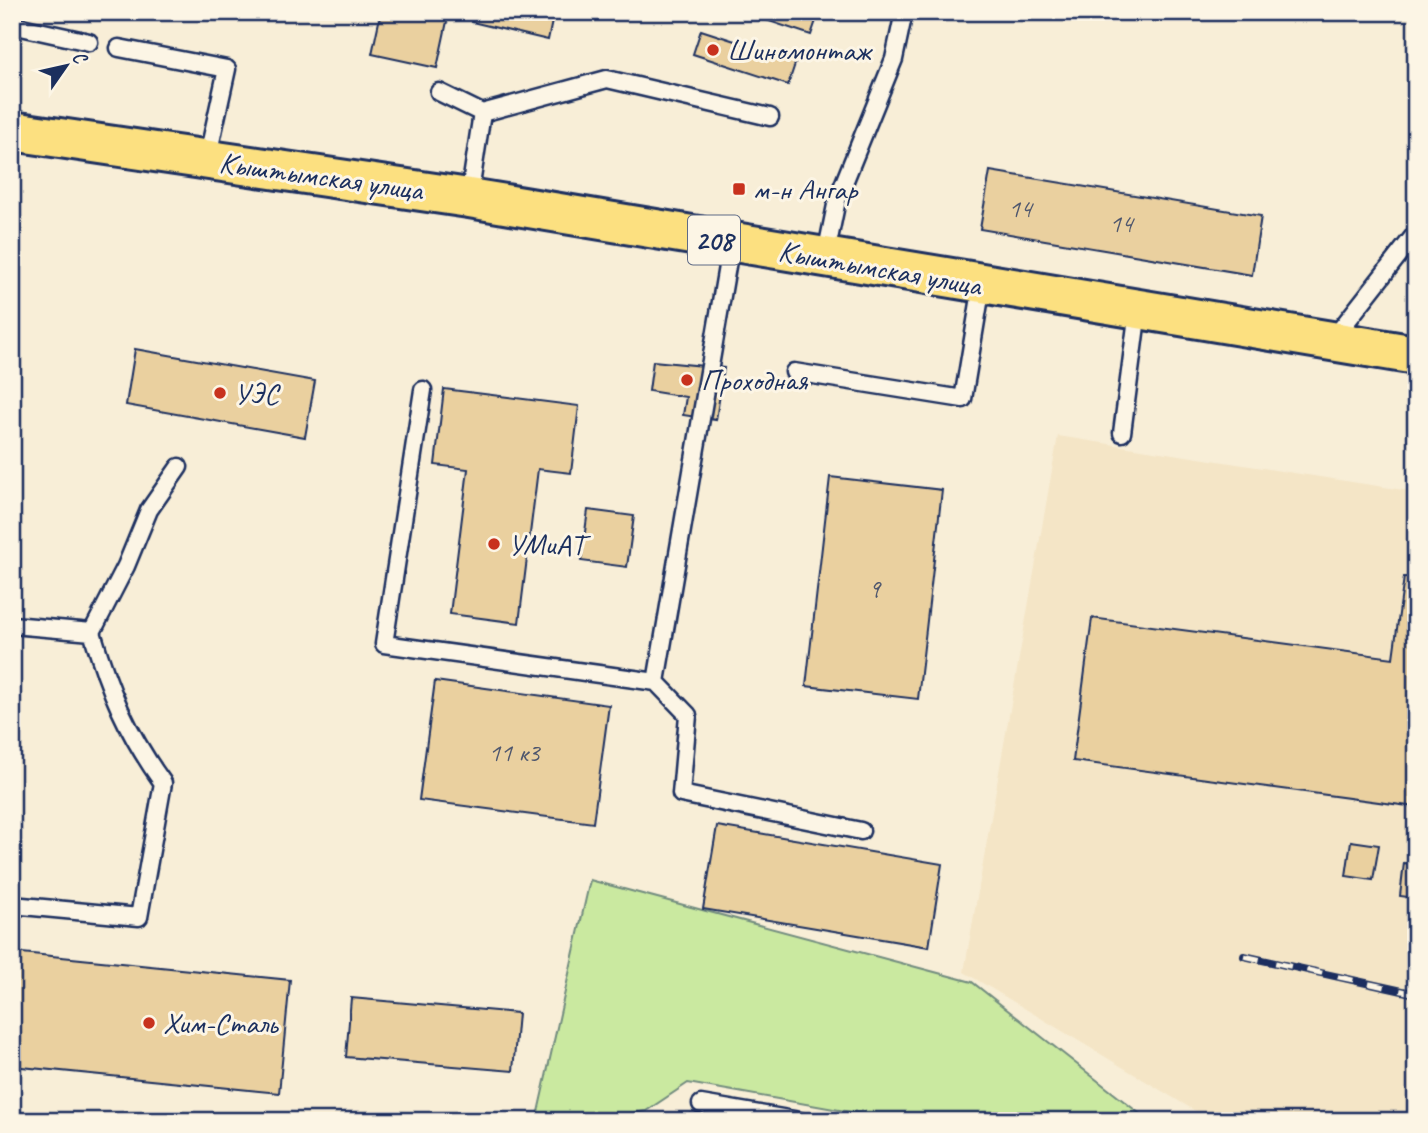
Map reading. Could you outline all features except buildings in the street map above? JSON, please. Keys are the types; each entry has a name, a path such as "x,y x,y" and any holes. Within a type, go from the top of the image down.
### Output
{"main road":[{"name":"Кыштымская улица","path":"12,131 469,198 1416,355"}],"lane":[{"path":"825,259 837,200 894,59 904,12"},
{"path":"12,25 89,42"},
{"path":"119,48 227,69 207,160"},
{"path":"439,92 482,113 607,79 770,117"},
{"path":"469,198 482,113"},
{"path":"1331,342 1416,233"},
{"path":"656,682 730,243"},
{"path":"794,372 963,399 982,285"},
{"path":"1122,433 1138,310"},
{"path":"423,390 384,644 656,682 688,715 681,794 861,831"},
{"path":"12,905 139,917 163,783 137,747 110,693 92,632 126,566 149,510 179,467"},
{"path":"12,625 92,632"},
{"path":"701,1104 800,1121"}],"shaded area":[{"path":"1058,436 1416,492 1416,1121 1212,1121 964,972"}],"green space":[{"path":"590,880 972,982 1149,1121 901,1121 688,1083 646,1111 582,1121 536,1121"}],"railway":[{"path":"1244,956 1416,994"}],"place":[{"name":"Шиномонтаж","path":"713,50"},
{"name":"м-н Ангар","path":"739,189"},
{"name":"Проходная","path":"687,380"},
{"name":"УЭС","path":"220,393"},
{"name":"УМиАТ","path":"494,544"},
{"name":"Хим-Сталь","path":"149,1023"}]}
